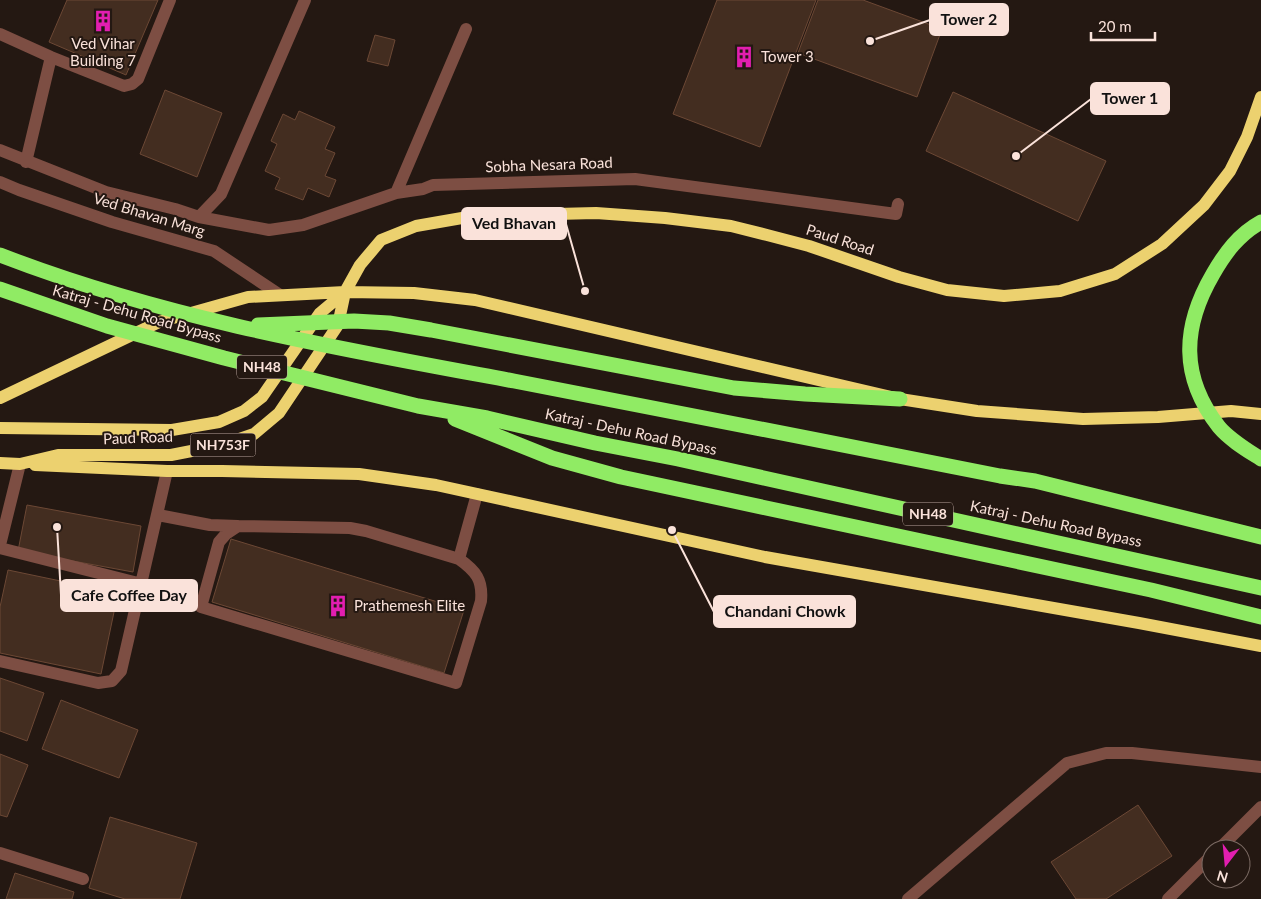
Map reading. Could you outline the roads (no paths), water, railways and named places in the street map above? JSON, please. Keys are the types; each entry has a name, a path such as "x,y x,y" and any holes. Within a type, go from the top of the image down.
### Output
{"highway":[{"path":"1261,222 1250,228 1226,252 1194,313 1190,336 1190,360 1195,386 1207,408 1220,428 1239,445 1261,460"},
{"name":"Katraj - Dehu Road Bypass","path":"0,255 116,296 234,326 420,364 627,402 990,474 1035,481 1261,537"},
{"name":"Katraj - Dehu Road Bypass","path":"0,289 107,326 418,406 487,418 1261,588"},
{"path":"234,326 354,321 389,323 734,388 900,399"},
{"path":"418,406 552,458 621,477 1150,590 1261,617"}],"main road":[{"name":"Paud Road","path":"0,462 20,464 58,456 171,455 222,445 254,434 279,412 338,324 345,292 360,265 381,240 416,226 462,218 596,213 665,218 731,226 810,246 899,277 947,290 1004,296 1060,291 1115,274 1162,244 1204,205 1230,171 1247,137 1261,97"},
{"name":"Paud Road","path":"0,428 172,430 219,422 244,411 262,397 320,313 345,292"},
{"path":"0,398 159,322 248,297 345,292 414,293 475,300 900,399 977,411 1083,419 1158,417 1231,412 1261,414"},
{"path":"20,464 167,471 360,474 477,494 765,557 1140,622 1261,646"}],"street":[{"path":"0,34 124,86 132,84 138,79 170,0"},
{"path":"199,216 221,194 305,0"},
{"path":"396,193 466,29"},
{"path":"26,162 51,57"},
{"name":"Sobha Nesara Road","path":"0,150 26,162 106,192 199,216 269,230 303,225 396,193 423,189 433,185 635,179 896,214 898,204"},
{"name":"Ved Bhavan Marg","path":"0,182 112,222 214,252 280,296"},
{"path":"20,464 0,547 142,584"},
{"path":"0,662 98,683 112,681 121,671 167,471"},
{"path":"459,559 477,494"},
{"path":"158,514 210,525 350,528 459,559 469,566 482,587 481,601 456,682 200,607 220,542 226,534 238,526"},
{"path":"908,899 1067,763 1106,753 1123,753 1261,767"},
{"path":"1228,839 1261,807"},
{"path":"0,853 83,879"},
{"path":"1168,899 1201,866"}],"place":[{"name":"Ved Vihar Building 7","path":"103,21"},
{"name":"Tower 2","path":"870,41"},
{"name":"Tower 3","path":"744,57"},
{"name":"Tower 1","path":"1016,156"},
{"name":"Ved Bhavan","path":"585,291"},
{"name":"Cafe Coffee Day","path":"57,527"},
{"name":"Chandani Chowk","path":"672,530"},
{"name":"Prathemesh Elite","path":"338,606"}]}
